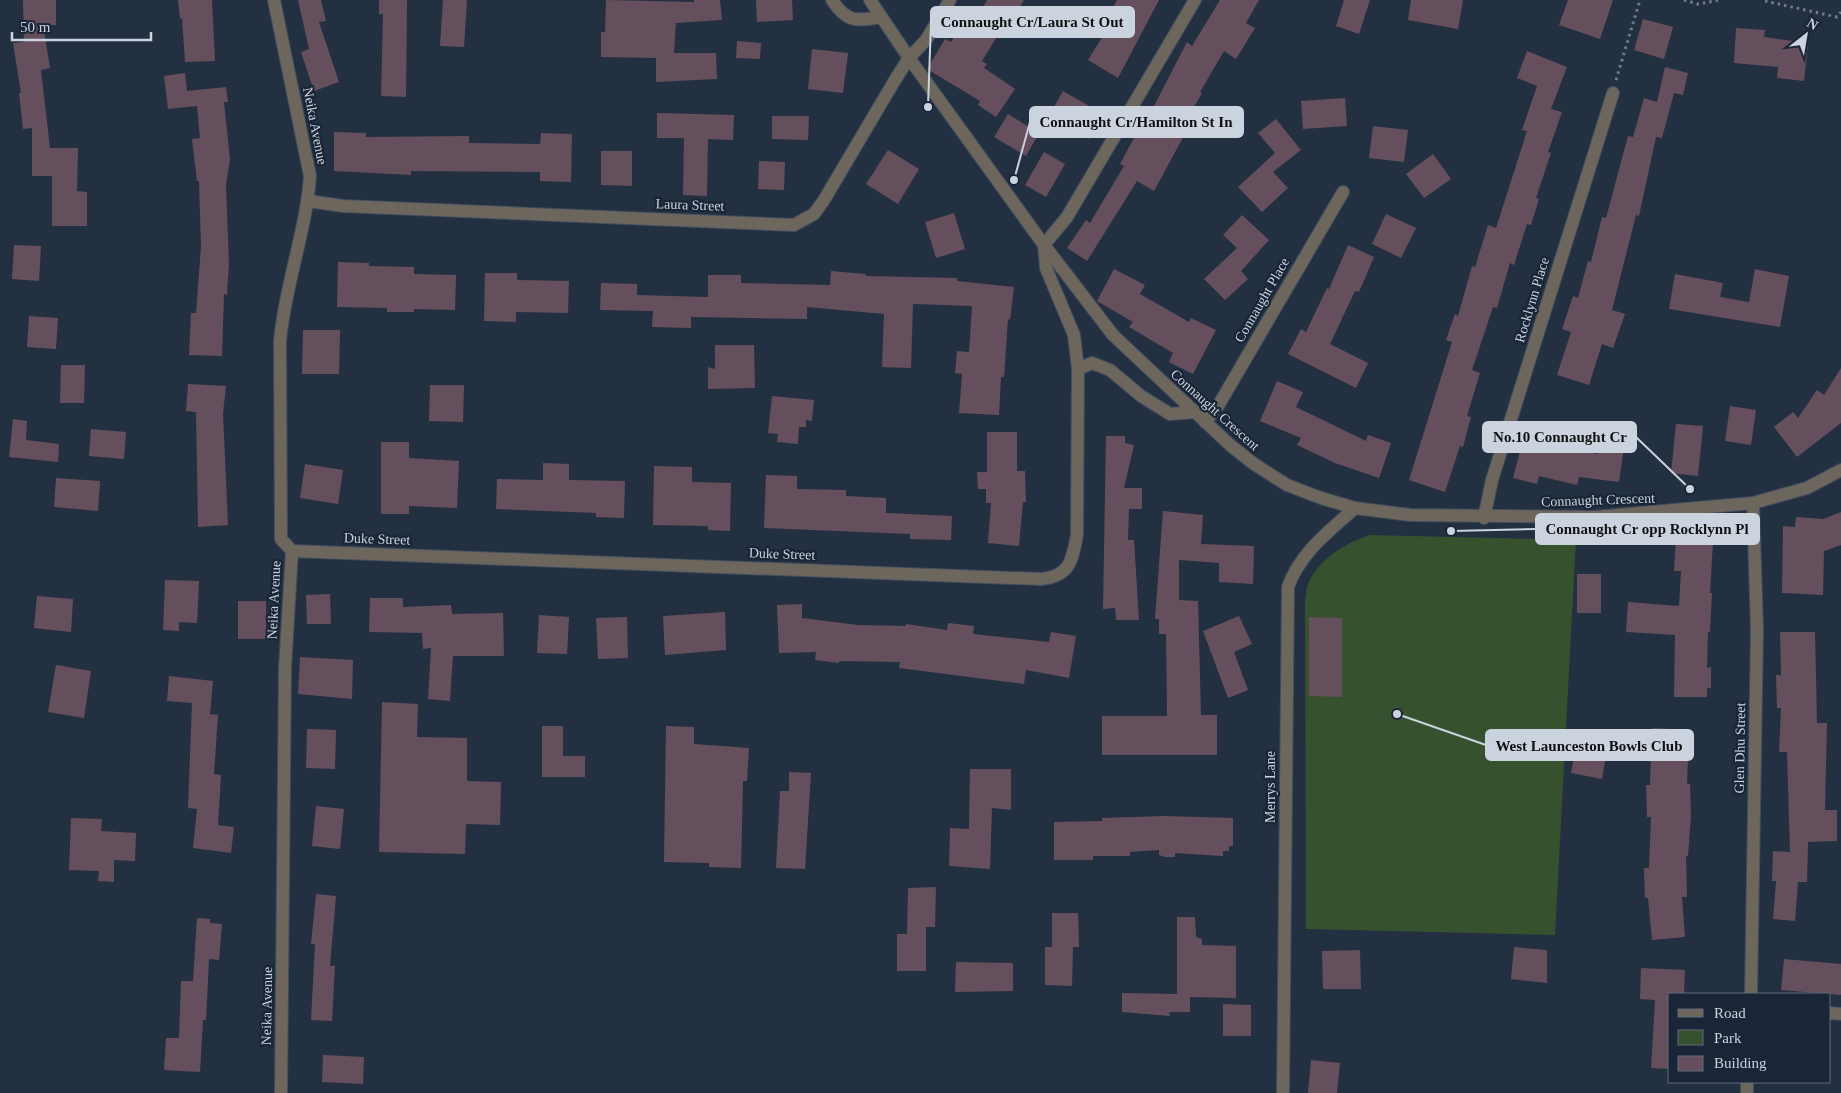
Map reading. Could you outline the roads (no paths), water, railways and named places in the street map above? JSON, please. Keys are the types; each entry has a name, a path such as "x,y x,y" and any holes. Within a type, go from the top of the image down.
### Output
{"street":[{"name":"Neika Avenue","path":"274,0 310,176 308,201 282,311 280,341 281,538 292,551 285,668 281,1093"},
{"path":"832,0 842,13 852,19 882,17"},
{"name":"Connaught Crescent","path":"870,0 909,58 1044,245 1113,335 1205,422 1254,464 1288,484 1321,498 1355,508 1410,516 1484,518 1595,517 1753,503 1807,488 1841,470"},
{"name":"Laura Street","path":"308,201 353,206 794,225 814,214 824,200 909,58 926,40 950,0"},
{"path":"1044,245 1067,217 1195,0"},
{"name":"Rocklynn Place","path":"1484,518 1492,480 1613,93"},
{"name":"Connaught Place","path":"1205,422 1218,406 1343,192"},
{"name":"Duke Street","path":"292,551 1053,578 1066,570 1073,556 1077,535 1078,369 1074,335 1046,268 1044,245"},
{"path":"1078,369 1092,363 1110,370 1141,396 1170,414 1195,412"},
{"name":"Glen Dhu Street","path":"1751,993 1757,630 1753,503"},
{"name":"Merrys Lane","path":"1283,1093 1288,588 1294,571 1305,555 1355,508"}],"place":[{"name":"Connaught Cr/Laura St Out","path":"928,107"},
{"name":"Connaught Cr/Hamilton St In","path":"1014,180"},
{"name":"No.10 Connaught Cr","path":"1690,489"},
{"name":"Connaught Cr opp Rocklynn Pl","path":"1451,531"},
{"name":"West Launceston Bowls Club","path":"1397,714"}]}
